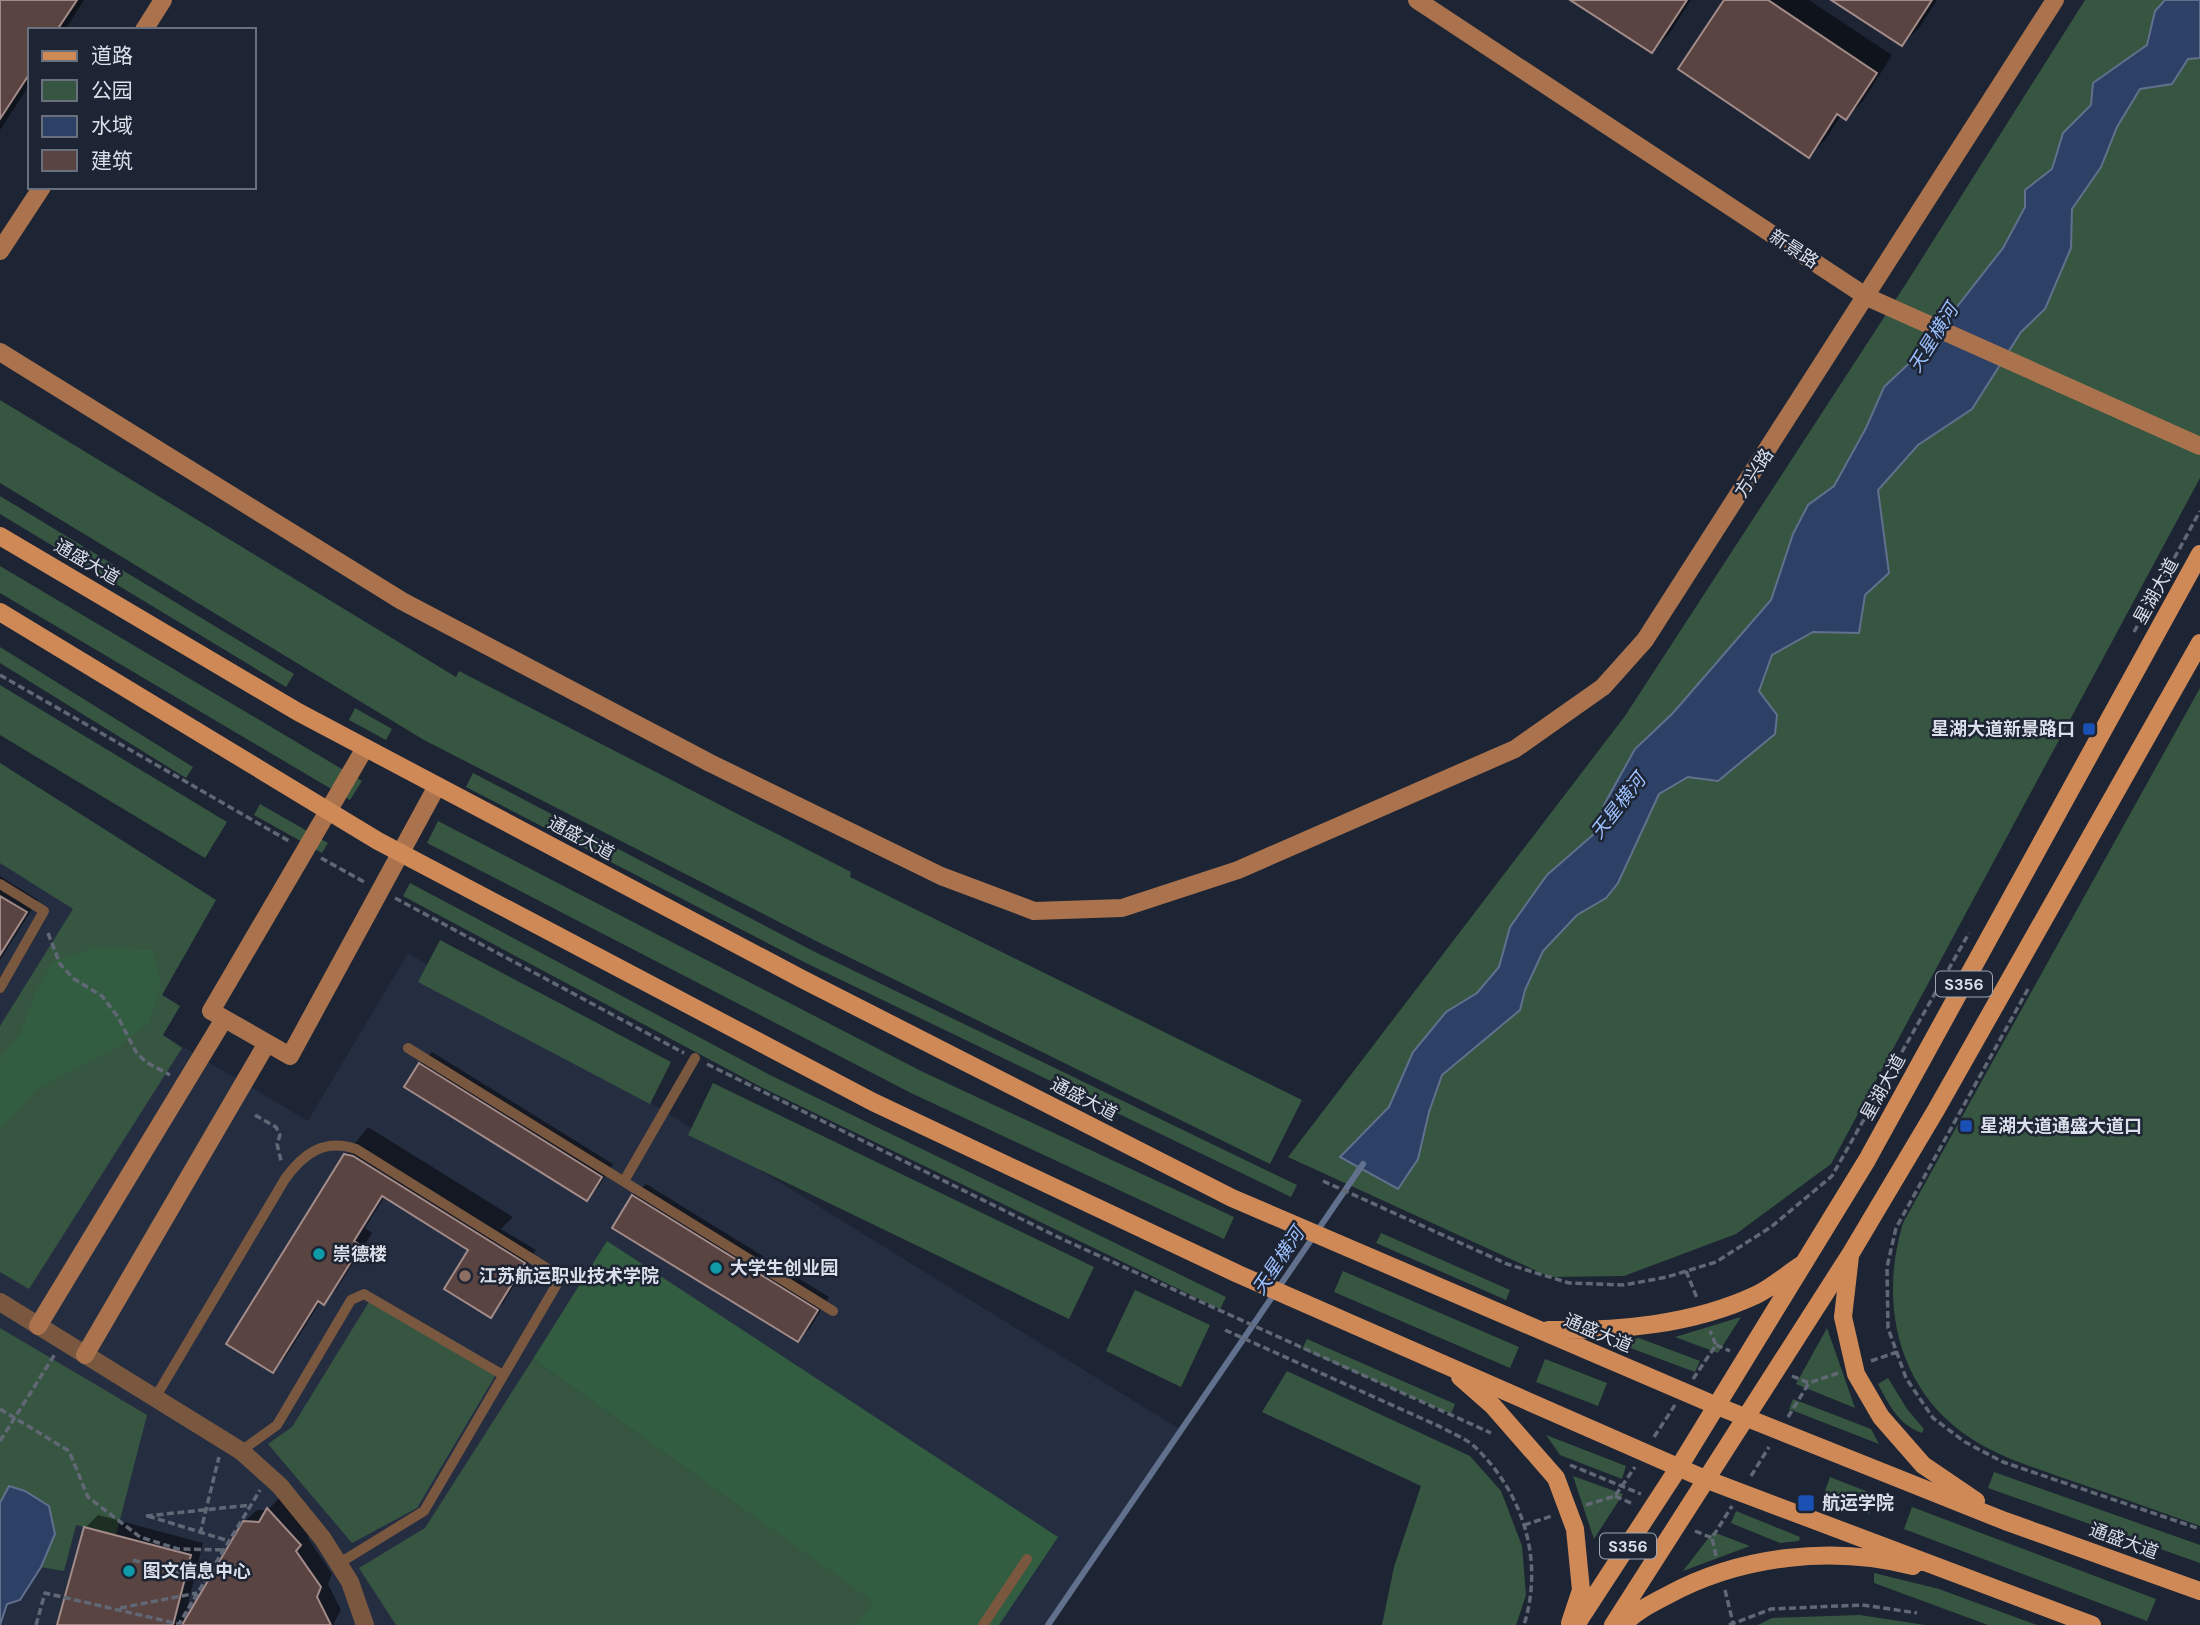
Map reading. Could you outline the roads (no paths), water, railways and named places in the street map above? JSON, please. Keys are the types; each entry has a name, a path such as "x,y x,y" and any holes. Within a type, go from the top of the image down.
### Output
{"main road":[{"name":"通盛大道","path":"0,536 298,712 827,991 1231,1198 1717,1406 2004,1521 2200,1591"},
{"name":"星湖大道","path":"1576,1625 1658,1501 1867,1160 2200,554"},
{"path":"0,612 400,853 873,1102 1238,1274 1704,1479 2092,1625"},
{"name":"S356","path":"1613,1625 1851,1253 1936,1110 2200,643"},
{"path":"1851,1253 1843,1317 1855,1367 1881,1418 1923,1465 2004,1521"},
{"path":"1537,1329 1596,1330 1653,1324 1703,1313 1757,1295 1807,1261"},
{"path":"1447,1365 1493,1406 1556,1478 1575,1529 1581,1590 1570,1625"},
{"path":"1623,1625 1634,1614 1693,1582 1774,1559 1834,1556 1882,1561 1978,1582"}],"street":[{"path":"145,28 163,0"},
{"name":"新景路","path":"1417,0 1867,297 2200,446"},
{"name":"方兴路","path":"0,352 402,601 710,763 941,876 1034,912 1122,908 1238,870 1515,749 1603,687 1645,640 1867,297 2054,0"},
{"path":"0,251 41,189"},
{"path":"365,748 211,1012 290,1056 437,786"},
{"path":"38,1326 224,1019"},
{"path":"85,1355 267,1043"},
{"path":"0,1302 241,1451 280,1486 338,1563 349,1582 365,1625"}],"lane":[{"path":"0,884 44,911 0,988"},
{"path":"408,1048 833,1311"},
{"path":"624,1181 695,1058"},
{"path":"155,1398 285,1180 300,1158 320,1148 342,1144 356,1149 561,1277 424,1511 338,1563"},
{"path":"241,1451 277,1424 351,1300 364,1294 503,1375"},
{"path":"983,1625 1027,1559"}],"water":[{"path":"2165,0 2200,0 2200,58 2188,59 2172,84 2140,89 2117,127 2101,167 2072,209 2071,248 2045,309 2021,332 1972,409 1918,445 1878,490 1889,573 1865,595 1859,633 1813,632 1772,655 1759,691 1777,715 1775,734 1718,781 1688,777 1659,794 1618,883 1606,898 1577,915 1543,951 1525,990 1520,1010 1442,1075 1429,1112 1418,1159 1398,1189 1340,1157 1389,1107 1413,1052 1446,1012 1477,993 1499,967 1510,927 1547,875 1594,834 1605,803 1635,749 1673,713 1771,600 1793,534 1808,505 1834,486 1866,428 1884,387 1923,350 2003,248 2025,207 2025,190 2052,169 2063,133 2091,105 2093,83 2147,45 2155,11"},
{"path":"9,1486 25,1491 49,1506 55,1534 41,1567 20,1600 7,1604 0,1625 0,1503"}],"waterway":[{"name":"天星横河","path":"1048,1625 1363,1164"}],"place":[{"name":"星湖大道新景路口","path":"2089,729"},
{"name":"星湖大道通盛大道口","path":"1966,1126"},
{"name":"崇德楼","path":"319,1254"},
{"name":"大学生创业园","path":"716,1268"},
{"name":"江苏航运职业技术学院","path":"465,1276"},
{"name":"航运学院","path":"1806,1503"},
{"name":"图文信息中心","path":"129,1571"}]}
